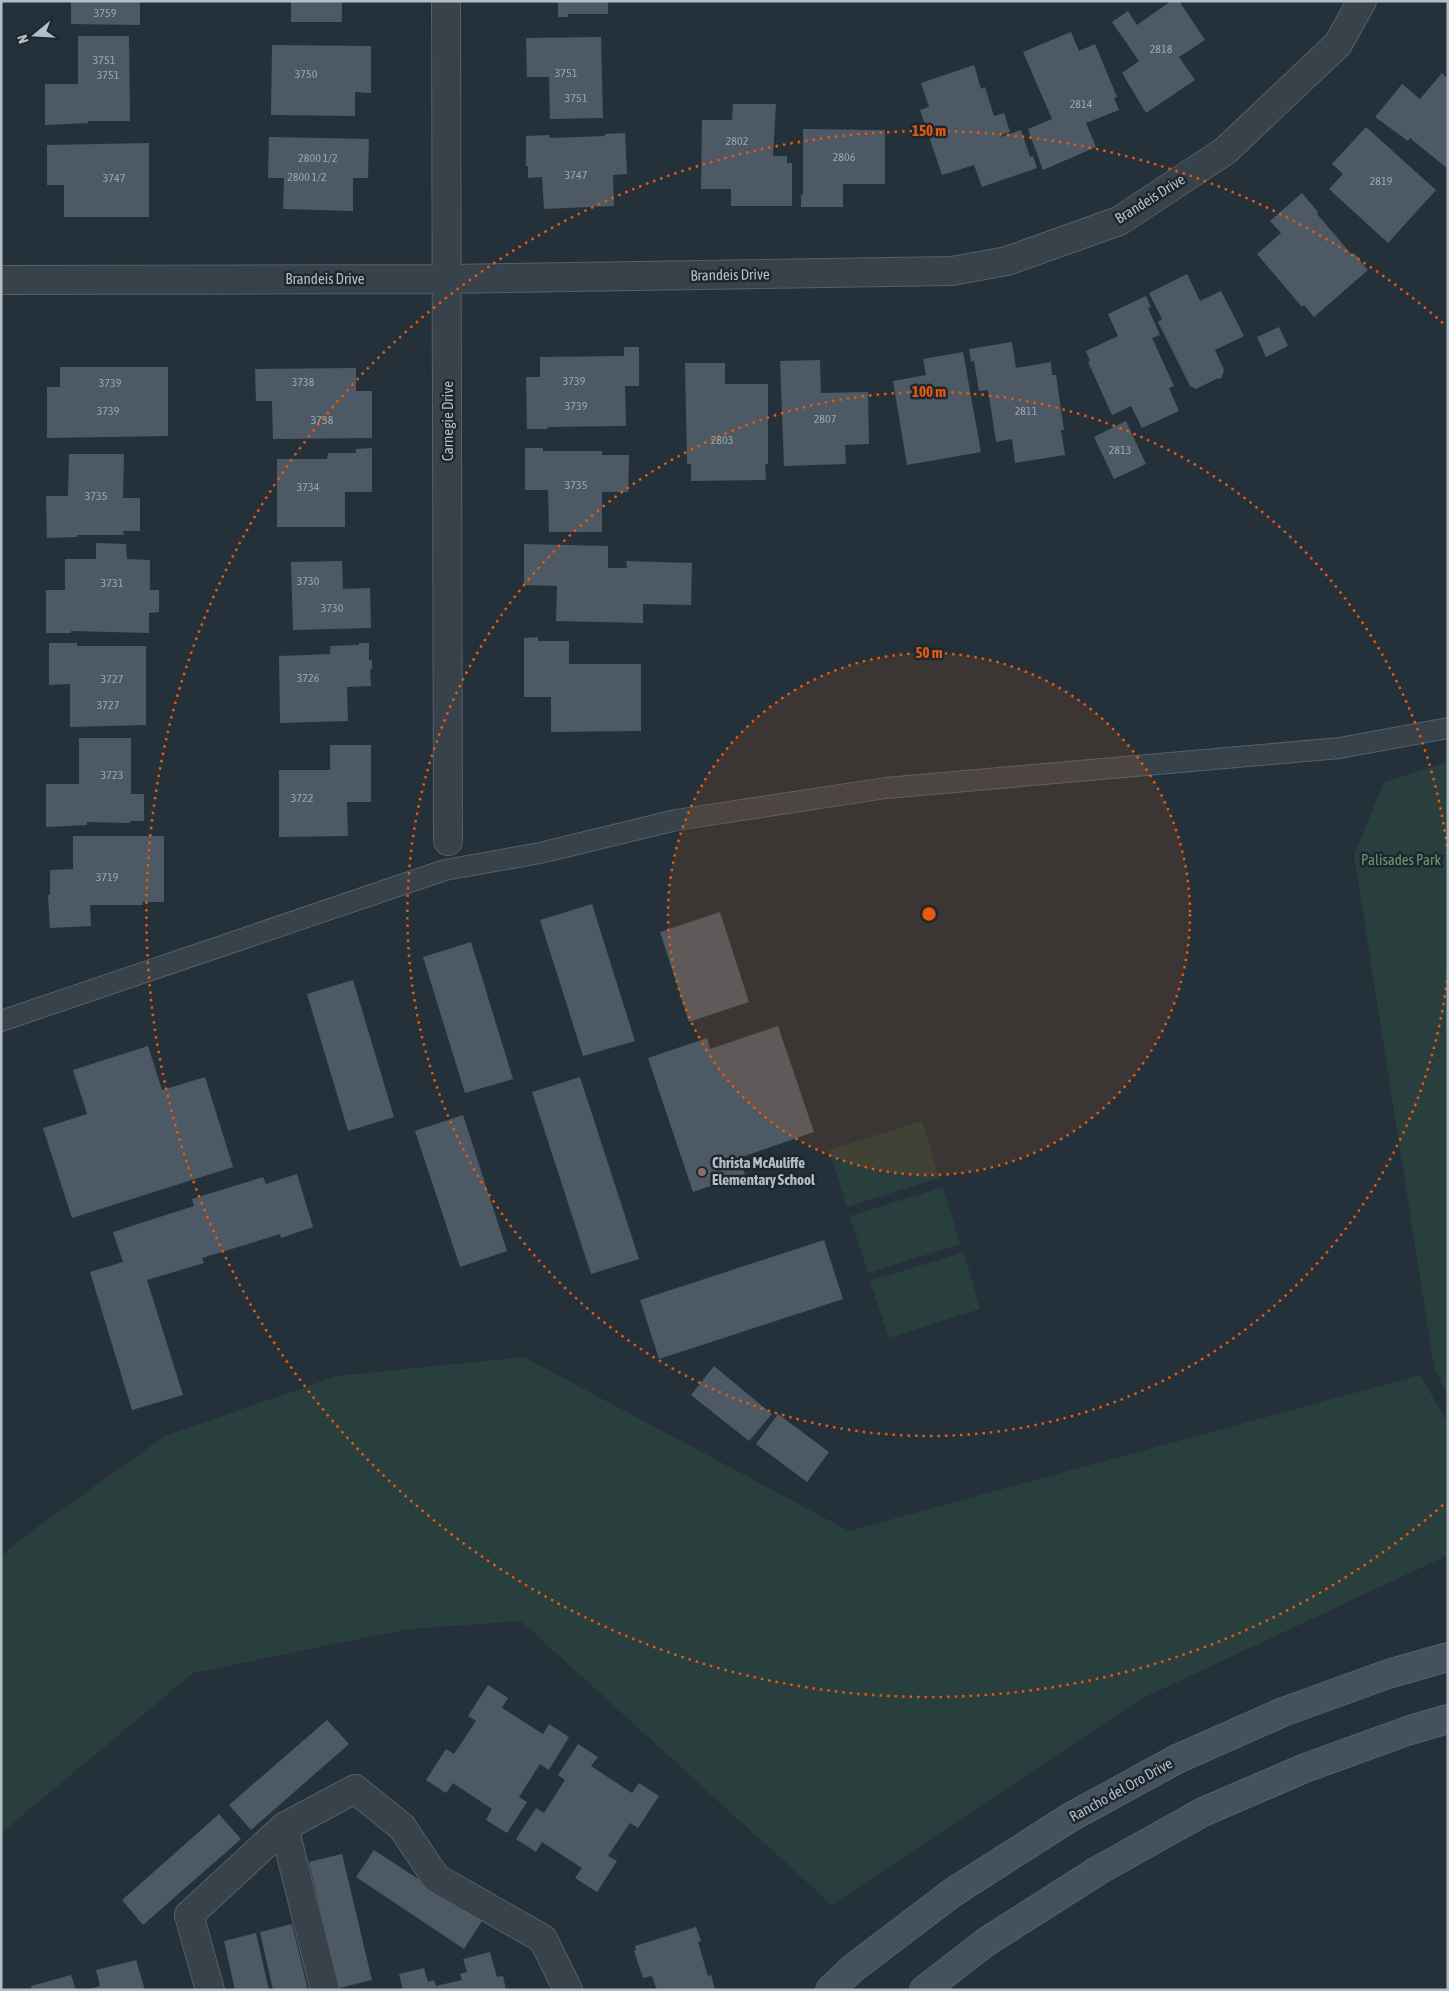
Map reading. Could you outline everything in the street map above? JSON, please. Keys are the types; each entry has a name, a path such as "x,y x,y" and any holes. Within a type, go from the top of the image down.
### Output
{"main road":[{"name":"Rancho del Oro Drive","path":"830,1990 852,1969 952,1893 1068,1818 1168,1763 1283,1712 1388,1674 1448,1657"},
{"path":"924,1990 986,1942 1099,1870 1203,1812 1305,1768 1407,1731 1448,1719"}],"street":[{"name":"Carnegie Drive","path":"446,1 448,841"},
{"name":"Brandeis Drive","path":"1,280 448,279 952,271 1007,261 1119,221 1224,152 1338,44 1362,1"},
{"path":"210,1990 189,1915 284,1827 355,1788 402,1827 436,1878 543,1939 568,1990"},
{"path":"284,1827 325,1990"}],"lane":[{"path":"1,1021 445,870 540,853 676,820 886,788 1340,748 1448,728"}],"green space":[{"name":"Palisades Park","path":"1448,762 1448,1398 1434,1367 1354,855 1384,782"},
{"path":"922,1121 939,1178 847,1207 829,1150"},
{"path":"943,1187 960,1244 868,1273 850,1216"},
{"path":"964,1252 980,1309 889,1338 870,1281"},
{"path":"524,1357 849,1531 1420,1375 1448,1423 1448,1555 1139,1700 832,1905 521,1621 409,1629 193,1673 1,1833 1,1556 25,1536 165,1436 337,1376"}],"building":[{"path":"71,1 140,1 140,25 71,24"},
{"path":"291,1 342,1 342,22 291,22"},
{"path":"558,1 608,1 608,14 568,14 568,17 558,17"},
{"path":"1171,1 1179,1 1205,40 1179,57 1195,80 1146,113 1122,73 1139,61 1112,22 1128,11 1137,25"},
{"path":"1071,32 1079,51 1095,44 1117,97 1114,98 1119,110 1086,123 1096,147 1043,170 1028,129 1052,119 1023,52"},
{"path":"78,36 129,36 130,121 88,121 88,123 45,125 45,84 78,84"},
{"path":"601,37 603,118 550,119 549,77 527,77 526,38"},
{"path":"272,45 371,46 371,93 355,92 355,116 271,115"},
{"path":"974,65 981,89 985,87 994,116 1004,113 1010,132 1001,135 1001,137 1021,130 1030,157 1033,156 1037,168 982,187 974,165 942,175 920,110 929,107 921,83"},
{"path":"1442,73 1448,79 1448,169 1410,138 1408,141 1375,117 1402,84 1420,99"},
{"path":"733,104 776,104 773,156 787,156 787,163 792,163 792,206 731,206 731,189 701,189 702,120 732,120"},
{"path":"1366,127 1436,190 1388,243 1329,189 1343,174 1332,164"},
{"path":"803,129 885,130 885,184 843,184 843,207 801,207 801,195 803,195"},
{"path":"625,133 627,174 613,175 614,206 544,209 542,177 528,178 526,136 549,135 550,138 605,136 605,134"},
{"path":"269,137 369,139 368,178 353,178 353,211 283,209 284,178 268,178"},
{"path":"149,143 149,217 64,217 64,185 47,185 47,145"},
{"path":"1302,193 1318,212 1317,214 1352,255 1354,253 1368,270 1314,317 1304,305 1302,307 1257,254 1281,233 1270,221"},
{"path":"1187,274 1200,301 1221,291 1244,336 1215,350 1224,370 1221,379 1218,378 1196,389 1190,386 1158,322 1162,319 1149,293"},
{"path":"1146,296 1151,307 1148,308 1160,335 1152,338 1174,386 1169,388 1179,411 1142,428 1131,406 1112,415 1088,362 1090,361 1086,351 1118,336 1108,314"},
{"path":"1279,327 1288,346 1266,357 1257,337"},
{"path":"1012,342 1016,368 1051,362 1052,375 1056,375 1064,430 1061,430 1065,455 1015,463 1012,439 996,442 988,390 979,391 974,361 971,362 969,349"},
{"path":"624,347 639,347 639,386 625,386 626,426 527,429 526,377 540,377 540,357 624,356"},
{"path":"963,352 981,452 907,465 893,381 926,375 923,359"},
{"path":"820,360 821,393 868,392 869,444 845,445 846,464 784,466 780,361"},
{"path":"685,363 725,363 725,384 768,384 768,464 765,464 766,480 691,481 691,464 687,464"},
{"path":"60,367 168,367 168,436 47,438 47,387 60,387"},
{"path":"356,368 356,391 372,391 372,438 273,439 272,401 256,401 255,369"},
{"path":"1126,421 1146,464 1114,479 1094,437"},
{"path":"372,448 372,492 345,492 345,527 277,527 277,459 327,459 328,453 356,453 356,449"},
{"path":"525,448 543,448 543,451 602,451 602,455 629,455 628,492 602,492 602,532 549,532 548,490 525,490"},
{"path":"69,454 124,454 123,498 140,498 140,531 123,531 124,535 77,535 77,537 47,538 46,496 68,496"},
{"path":"96,543 126,544 127,559 150,560 150,590 159,590 159,612 149,613 149,633 71,631 71,633 46,633 46,590 65,590 65,559 96,559"},
{"path":"524,544 608,546 608,568 627,568 626,561 692,563 691,605 643,604 643,623 556,621 557,586 524,585"},
{"path":"342,561 343,589 370,588 371,628 293,630 291,562"},
{"path":"538,637 538,641 569,641 569,664 641,664 641,731 551,732 551,697 524,697 524,638"},
{"path":"49,643 77,643 77,646 146,646 146,725 70,727 70,684 49,685"},
{"path":"359,643 369,643 369,660 372,660 372,669 370,669 371,686 347,687 348,721 280,723 279,656 330,654 330,646 359,645"},
{"path":"79,738 131,738 131,794 144,794 144,821 130,821 130,823 87,822 87,825 46,827 46,784 79,784"},
{"path":"330,745 371,745 371,802 347,802 348,836 279,837 279,770 330,770"},
{"path":"73,836 164,836 164,902 142,902 143,905 90,905 91,926 50,928 48,895 50,895 50,870 73,869"},
{"path":"592,904 635,1041 583,1056 540,920"},
{"path":"720,912 749,1002 689,1022 660,932"},
{"path":"471,942 513,1079 465,1093 423,957"},
{"path":"353,980 394,1117 348,1131 307,994"},
{"path":"778,1026 814,1132 739,1158 745,1174 693,1192 648,1058 707,1038 710,1049"},
{"path":"148,1046 162,1090 205,1077 233,1167 72,1218 43,1128 87,1114 73,1070"},
{"path":"580,1077 639,1259 591,1274 532,1092"},
{"path":"463,1115 507,1251 460,1267 415,1131"},
{"path":"297,1174 313,1227 281,1238 280,1234 202,1258 204,1263 147,1280 183,1395 132,1410 90,1272 123,1262 113,1232 194,1206 192,1199 263,1177 266,1184"},
{"path":"824,1240 843,1299 659,1359 640,1300"},
{"path":"714,1366 772,1414 749,1441 691,1395"},
{"path":"778,1414 829,1452 807,1482 756,1444"},
{"path":"488,1685 508,1698 502,1708 543,1734 549,1724 569,1737 549,1770 540,1764 519,1797 527,1802 507,1833 486,1820 492,1809 453,1783 446,1793 426,1780 446,1749 454,1754 476,1721 468,1716"},
{"path":"327,1720 349,1744 251,1830 229,1805"},
{"path":"578,1744 598,1757 591,1766 632,1793 639,1783 659,1796 638,1828 630,1823 608,1856 617,1861 597,1892 575,1878 582,1868 542,1842 536,1852 516,1839 536,1808 544,1813 565,1780 558,1775"},
{"path":"219,1814 241,1839 143,1925 122,1900"},
{"path":"374,1850 482,1921 464,1949 356,1877"},
{"path":"342,1854 372,1980 339,1988 309,1862"},
{"path":"292,1924 308,1990 273,1990 260,1932"},
{"path":"696,1927 701,1941 698,1942 708,1976 711,1975 715,1989 657,1990 652,1976 643,1978 634,1951 636,1950 635,1946"},
{"path":"256,1933 269,1990 235,1990 224,1941"},
{"path":"490,1952 497,1977 503,1976 506,1990 403,1990 399,1974 424,1968 428,1982 434,1980 436,1986 462,1980 460,1974 467,1972 463,1959"},
{"path":"136,1960 145,1990 87,1990 100,1986 96,1970"},
{"path":"71,1975 76,1990 32,1990 31,1986"}],"place":[{"name":"Christa McAuliffe Elementary School","path":"702,1172"}]}
